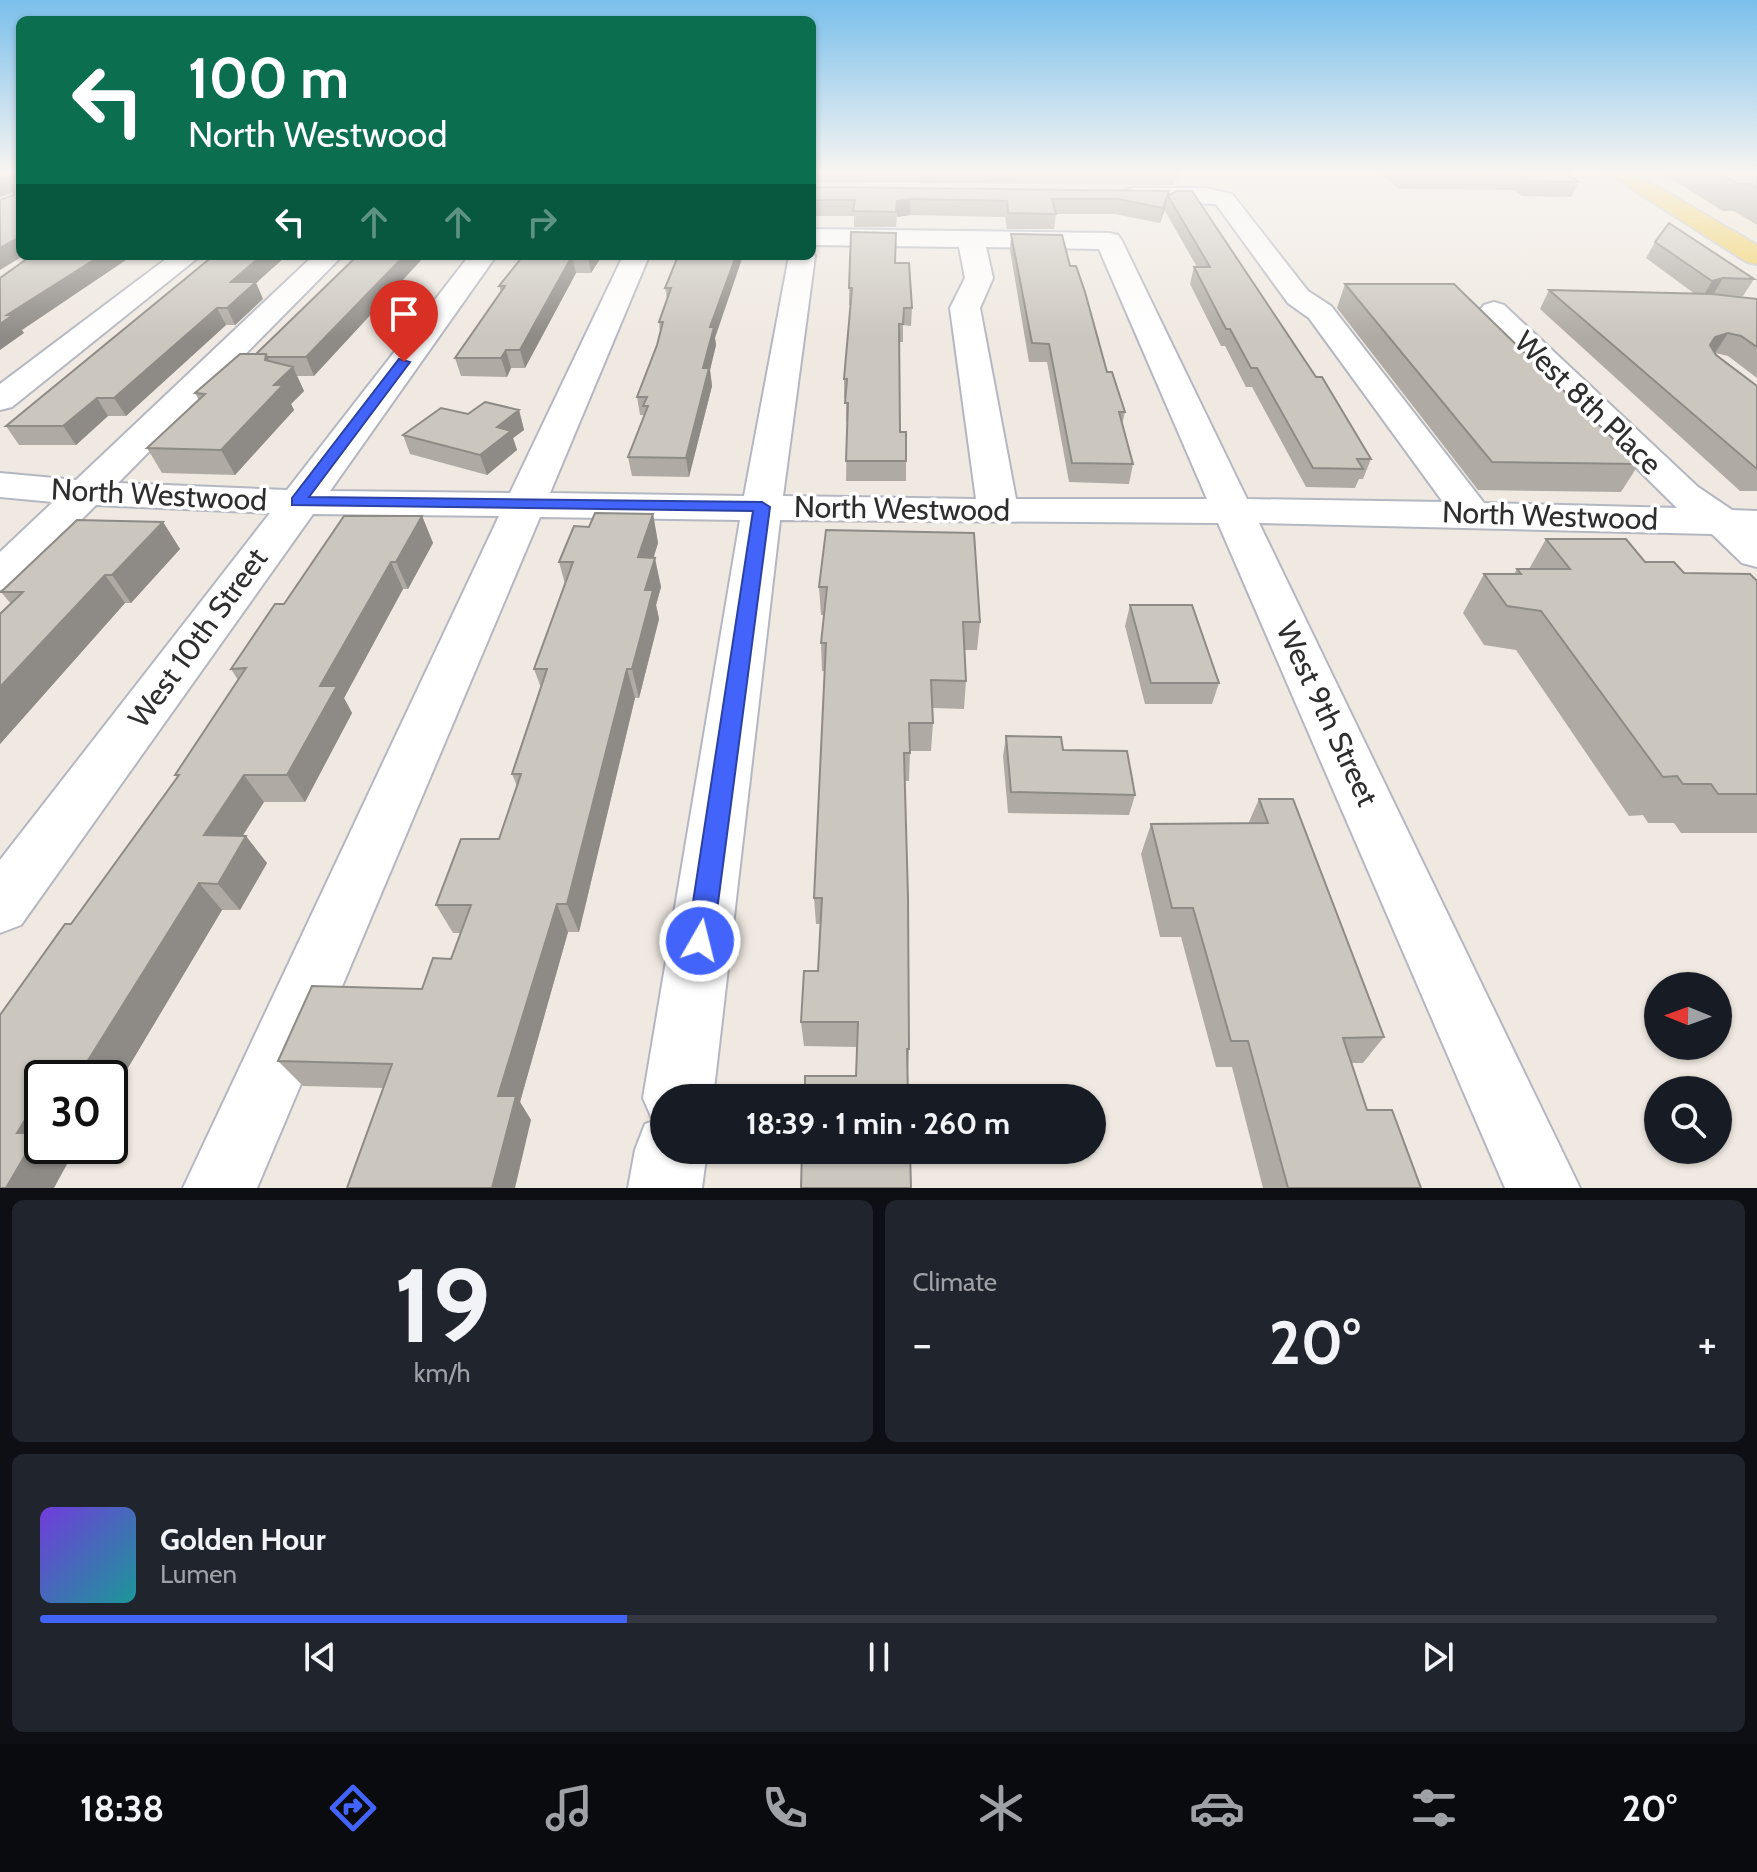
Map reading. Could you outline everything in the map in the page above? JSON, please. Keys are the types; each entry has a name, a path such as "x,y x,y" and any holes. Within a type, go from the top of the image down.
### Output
{"main road":[{"path":"1708,226 1757,256"}],"street":[{"path":"816,237 971,239 1054,226"},
{"name":"West 9th Street","path":"1114,226 1231,509 1543,1188"},
{"path":"1245,226 1298,297 1320,312 1471,513"},
{"path":"971,239 979,278 965,308 998,511"},
{"path":"0,400 182,260"},
{"path":"0,576 325,260"},
{"name":"West 10th Street","path":"0,906 480,260"},
{"path":"220,1188 634,260"},
{"path":"680,1084 762,507 801,260"},
{"name":"West 8th Place","path":"1494,311 1684,495 1740,523 1757,554"},
{"name":"North Westwood","path":"0,485 86,493 298,502 998,511 1231,509 1471,513 1740,523"},
{"path":"665,1188 669,1164"}],"shaded area":[{"path":"1732,226 1757,226 1757,241"}],"building":[{"path":"0,226 16,226 16,239 0,248"},
{"path":"1186,226 1216,226 1316,377 1322,377 1371,459 1357,459 1363,469 1313,468 1257,368 1251,368 1230,329 1226,329 1194,267 1210,267"},
{"path":"1666,226 1674,226 1754,279 1723,278 1712,281 1655,242"},
{"path":"851,232 896,233 895,263 909,263 912,308 904,308 903,324 899,324 900,432 906,432 906,461 846,461 848,403 845,403 847,379 844,379 852,288 849,288"},
{"path":"1011,234 1062,235 1070,266 1076,266 1085,292 1107,372 1112,372 1125,412 1119,412 1133,464 1072,463 1049,344 1032,343"},
{"path":"25,260 94,260 7,315 13,315 0,324 0,278"},
{"path":"208,260 256,260 231,282 256,282 227,308 217,308 114,398 97,398 63,426 6,426"},
{"path":"353,260 400,260 306,357 256,354"},
{"path":"520,260 570,260 520,350 506,350 501,358 455,358 505,286 499,286"},
{"path":"676,260 735,260 710,327 714,327 703,368 709,368 686,458 628,457 648,406 643,406 647,397 637,397 663,322 659,322 671,288 665,288"},
{"path":"1345,284 1454,284 1639,464 1492,462"},
{"path":"1549,290 1712,294 1757,299 1757,347 1741,336 1728,333 1715,337 1710,345 1716,355 1757,386 1757,469"},
{"path":"240,354 266,354 265,360 293,367 274,385 283,385 221,450 147,448 205,394 195,393"},
{"path":"485,402 519,410 497,427 511,431 480,455 403,435 441,408 468,414"},
{"path":"595,513 653,514 638,557 655,558 645,590 653,590 632,669 627,669 567,904 557,904 498,1096 516,1096 492,1188 347,1188 392,1064 278,1061 312,986 422,989 433,958 451,959 471,905 436,905 461,839 499,839 521,774 512,774 547,669 534,669 573,562 559,562 574,526 589,527"},
{"path":"344,516 422,516 396,562 391,562 320,686 337,686 287,775 244,775 204,835 246,836 218,884 199,883 88,1060 24,1060 24,1122 17,1133 24,1133 24,1157 6,1188 0,1188 0,1015 65,924 71,924 179,775 175,775 246,668 231,669 275,604 284,604"},
{"path":"77,520 163,522 112,575 105,575 0,687 0,614 23,592 1,592"},
{"path":"826,530 974,533 980,622 963,622 966,681 931,680 933,723 909,723 910,753 904,753 908,1084 805,1084 805,1076 856,1076 858,1022 801,1022 804,971 818,971 822,898 814,898 826,643 821,643 827,587 819,587"},
{"path":"1546,539 1626,539 1645,562 1674,562 1684,573 1750,574 1757,581 1757,794 1718,794 1711,784 1683,784 1677,776 1663,777 1541,611 1507,606 1484,574 1521,574 1517,569 1570,569"},
{"path":"1130,605 1192,605 1219,683 1151,683"},
{"path":"1006,736 1061,737 1063,750 1127,751 1135,795 1011,792"},
{"path":"1259,799 1293,799 1384,1037 1343,1038 1367,1110 1392,1110 1421,1188 1288,1188 1248,1041 1231,1041 1193,908 1172,908 1151,824 1268,823"},
{"path":"802,1164 910,1164 911,1188 801,1188"}],"route":[{"path":"404,362 298,502 762,507 700,941"}]}
